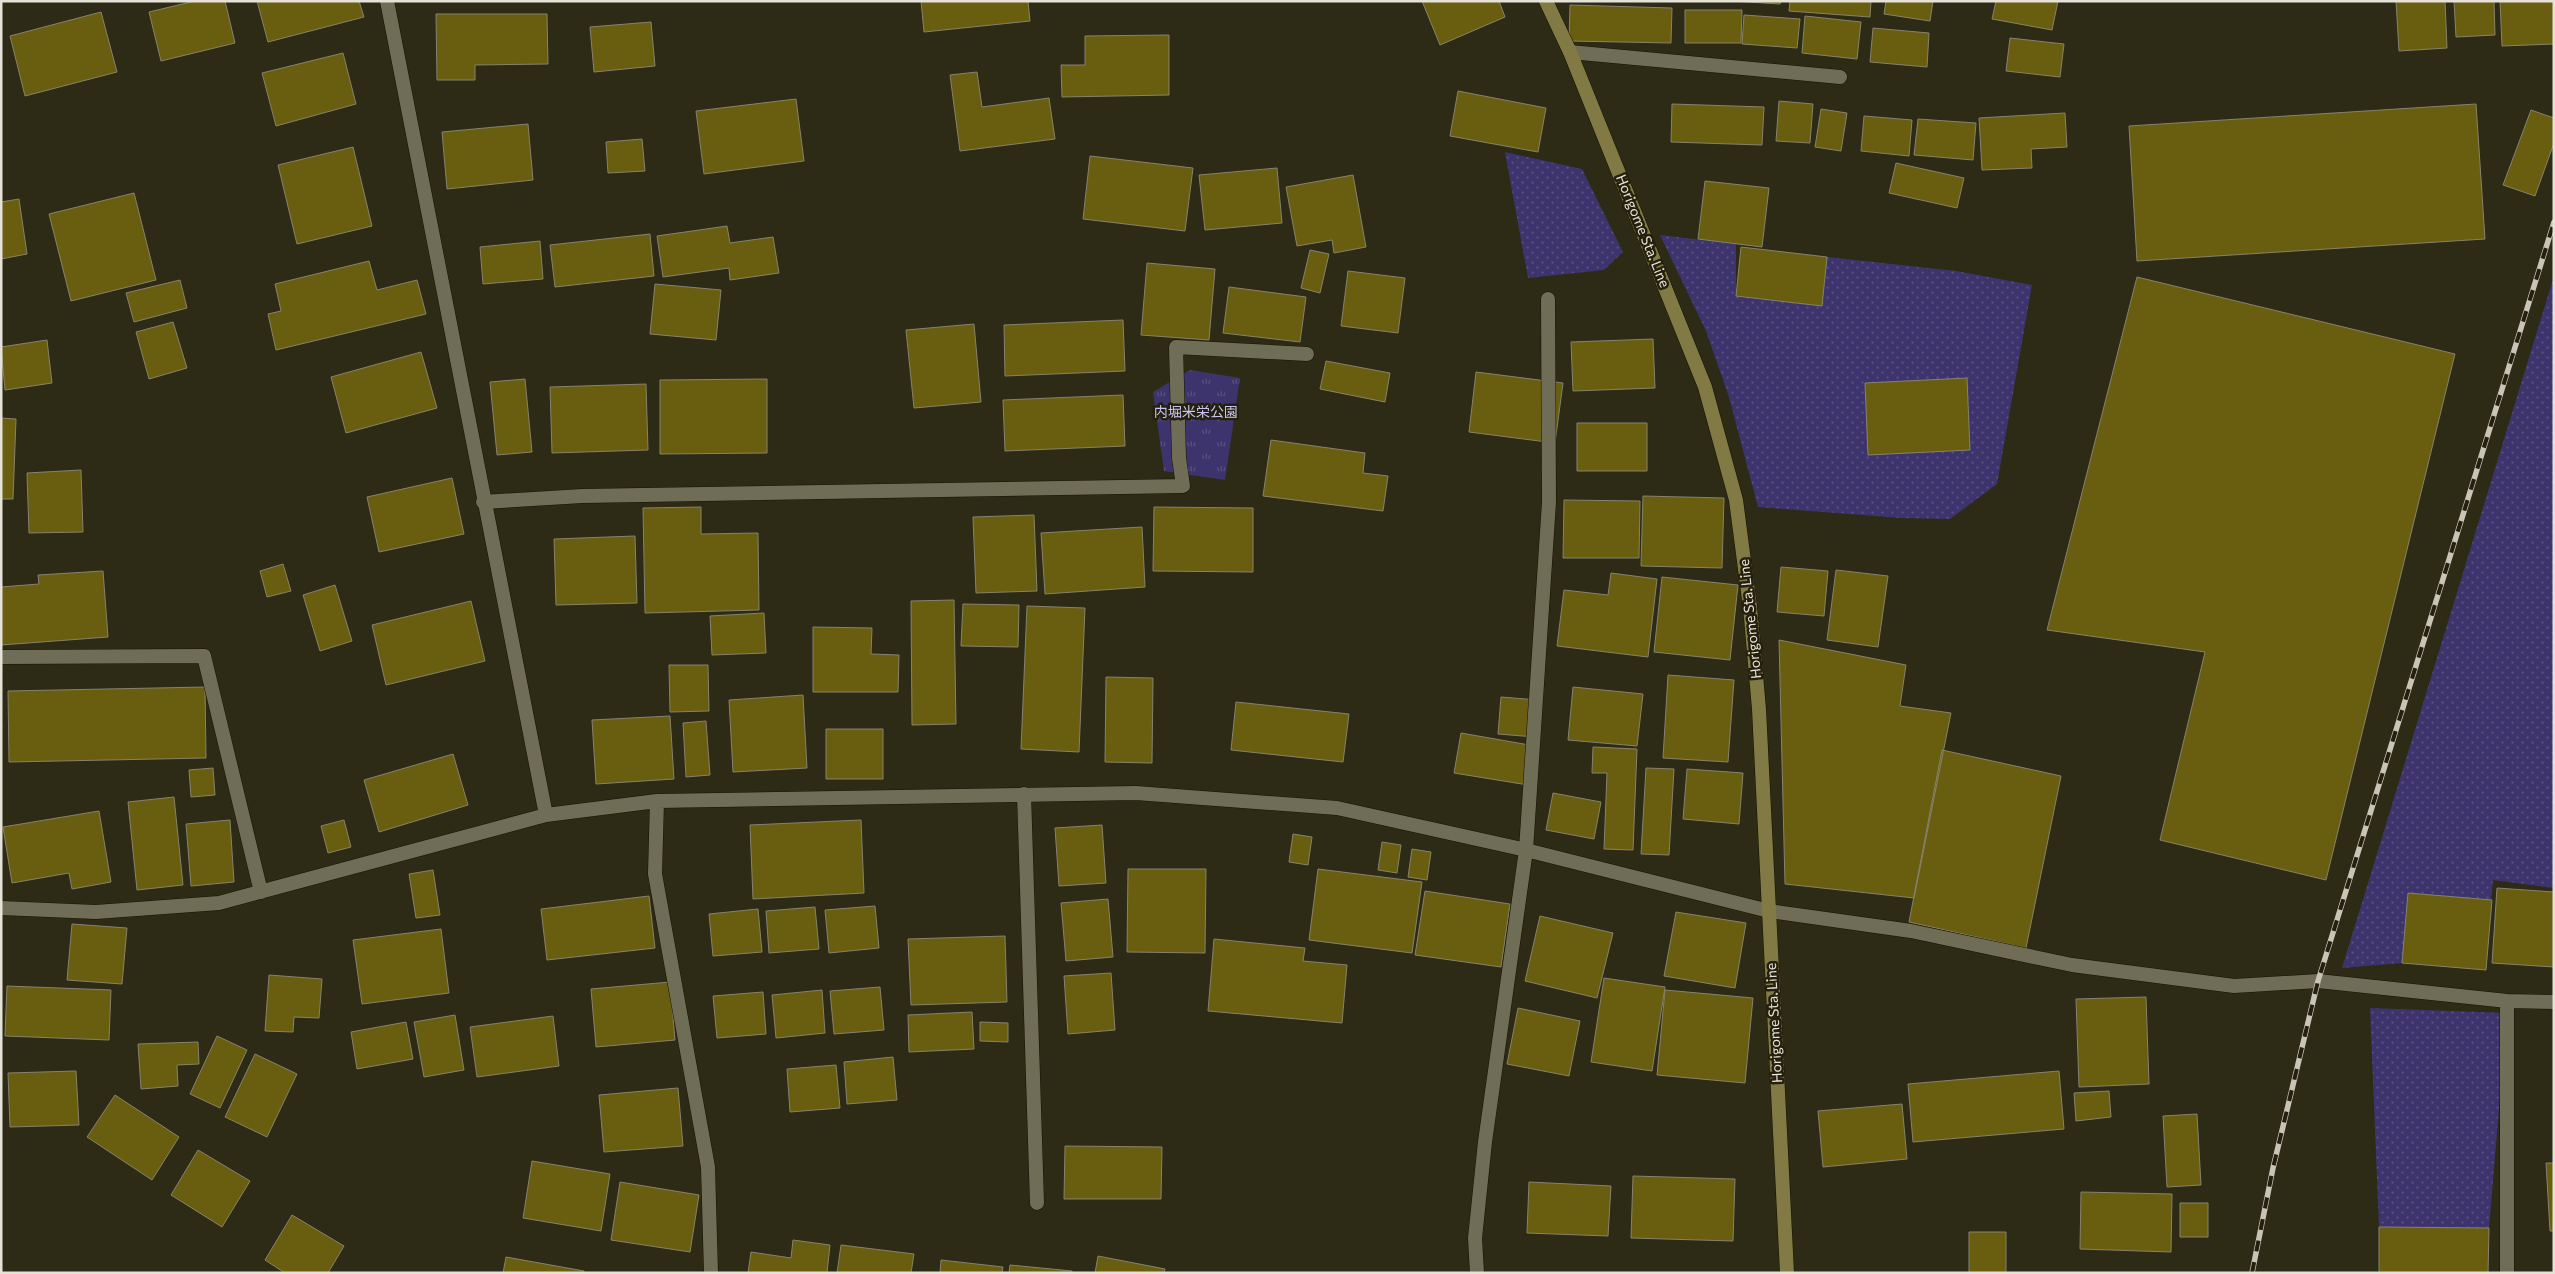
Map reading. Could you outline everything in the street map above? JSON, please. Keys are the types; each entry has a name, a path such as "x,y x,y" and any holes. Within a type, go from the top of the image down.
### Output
{"main road":[{"name":"Horigome Sta. Line","path":"1546,1 1570,52 1705,387 1736,500 1750,608 1759,709 1787,1273"}],"street":[{"path":"387,1 483,502 546,815"},
{"path":"1570,52 1840,77"},
{"path":"1477,1273 1475,1238 1485,1142 1526,850 1549,502 1548,299"},
{"path":"483,502 582,496 1183,486 1179,458 1176,347 1306,354"},
{"path":"1,656 204,656 260,892"},
{"path":"1,908 96,912 220,903 546,815 657,801 1136,793 1337,808 1526,850 1769,911 1911,931 2072,965 2234,986 2318,981 2507,1001 2554,1002"},
{"path":"1024,794 1037,1203"},
{"path":"657,801 656,874 708,1167 711,1273"},
{"path":"2507,1001 2507,1273"}],"green space":[{"path":"1505,152 1582,169 1623,252 1604,270 1528,278"},
{"path":"1660,235 1736,244 1736,296 1822,306 1827,257 1956,271 2032,285 1997,484 1950,519 1901,518 1758,507 1729,397 1706,331"},
{"path":"2554,276 2554,888 2493,880 2491,901 2408,893 2402,963 2342,968"},
{"name":"内堀米栄公園","path":"1190,370 1240,378 1225,480 1164,471 1153,392"},
{"path":"2370,1008 2507,1013 2489,1228 2379,1227"}],"building":[{"path":"195,1 225,1 235,43 161,61 149,12"},
{"path":"257,1 359,1 364,17 268,42"},
{"path":"921,1 1028,1 1030,21 924,32"},
{"path":"1422,1 1499,1 1505,17 1440,45"},
{"path":"1732,1 1781,1 1780,4"},
{"path":"1790,1 1871,1 1870,17 1789,11"},
{"path":"1886,1 1933,1 1930,21 1884,14"},
{"path":"1996,1 2058,1 2052,30 1992,19"},
{"path":"2396,1 2445,1 2447,48 2399,51"},
{"path":"2454,1 2494,1 2495,35 2456,37"},
{"path":"2500,1 2554,1 2554,44 2502,46"},
{"path":"1570,5 1672,8 1671,43 1569,41"},
{"path":"1685,10 1742,10 1741,43 1685,43"},
{"path":"101,12 117,72 25,96 10,36"},
{"path":"436,14 547,14 548,64 475,65 475,80 437,80"},
{"path":"1744,15 1800,19 1797,48 1742,44"},
{"path":"1805,16 1861,22 1857,59 1802,53"},
{"path":"651,22 655,66 594,72 590,27"},
{"path":"1873,28 1929,33 1927,67 1870,62"},
{"path":"1169,35 1169,95 1062,97 1061,65 1085,65 1085,36"},
{"path":"2010,38 2064,44 2060,77 2006,71"},
{"path":"343,53 356,104 276,126 262,73"},
{"path":"977,72 982,107 1049,98 1055,139 960,151 950,75"},
{"path":"1458,91 1546,108 1538,152 1450,136"},
{"path":"796,99 804,161 704,174 696,111"},
{"path":"1779,101 1813,104 1810,143 1776,141"},
{"path":"1672,104 1764,107 1762,145 1671,142"},
{"path":"2476,104 2485,239 2137,261 2129,126"},
{"path":"1821,109 1847,113 1841,151 1815,147"},
{"path":"2531,110 2554,118 2554,143 2535,196 2503,185"},
{"path":"2065,113 2067,147 2031,149 2032,168 1982,170 1979,118"},
{"path":"1864,116 1912,120 1909,156 1861,151"},
{"path":"1918,119 1976,123 1973,160 1914,155"},
{"path":"528,124 533,180 447,189 442,132"},
{"path":"642,139 645,171 608,173 606,142"},
{"path":"353,147 372,226 297,244 278,165"},
{"path":"1090,156 1193,168 1185,231 1083,219"},
{"path":"1896,163 1964,178 1957,208 1889,193"},
{"path":"1277,168 1282,223 1205,230 1199,175"},
{"path":"1353,175 1366,247 1334,253 1332,240 1297,246 1286,187"},
{"path":"1705,181 1769,188 1762,247 1698,239"},
{"path":"134,193 156,280 71,301 49,214"},
{"path":"19,199 27,254 1,259 1,202"},
{"path":"727,226 730,243 773,237 779,273 730,280 729,268 663,277 657,236"},
{"path":"650,234 654,276 555,287 550,245"},
{"path":"540,241 543,279 483,284 480,247"},
{"path":"1741,247 1827,257 1822,306 1736,296"},
{"path":"1310,250 1329,254 1320,293 1301,288"},
{"path":"369,261 377,290 417,280 426,314 276,350 268,314 281,311 275,284"},
{"path":"1147,263 1215,269 1209,340 1141,335"},
{"path":"1348,271 1405,278 1398,333 1341,326"},
{"path":"2137,277 2455,354 2326,880 2160,840 2205,652 2047,630"},
{"path":"180,280 187,308 134,322 126,293"},
{"path":"655,284 721,290 716,340 650,334"},
{"path":"1229,287 1306,297 1300,342 1223,333"},
{"path":"1123,320 1125,371 1005,376 1004,325"},
{"path":"173,322 187,368 149,379 136,332"},
{"path":"974,324 981,402 914,408 906,330"},
{"path":"1653,339 1655,388 1573,391 1571,342"},
{"path":"47,340 52,383 5,390 1,347"},
{"path":"421,352 437,408 346,433 331,377"},
{"path":"1326,361 1390,373 1385,402 1320,389"},
{"path":"1476,372 1563,383 1555,443 1469,432"},
{"path":"1967,378 1970,450 1868,455 1865,383"},
{"path":"525,379 532,452 497,455 490,382"},
{"path":"767,379 767,453 660,454 660,380"},
{"path":"646,384 648,450 552,453 550,387"},
{"path":"1123,395 1125,446 1005,451 1003,400"},
{"path":"1,418 16,419 13,499 1,499"},
{"path":"1577,423 1647,423 1647,471 1577,471"},
{"path":"1271,440 1365,453 1363,473 1388,476 1383,511 1263,496"},
{"path":"81,470 83,532 29,533 27,473"},
{"path":"452,478 464,534 379,552 367,497"},
{"path":"1643,496 1724,498 1722,568 1641,566"},
{"path":"1564,500 1640,501 1639,558 1563,558"},
{"path":"701,507 701,534 758,533 759,610 645,613 643,508"},
{"path":"1154,507 1253,508 1253,572 1153,571"},
{"path":"1034,515 1037,591 976,593 973,517"},
{"path":"1142,527 1145,587 1045,594 1041,533"},
{"path":"635,536 637,603 556,605 554,539"},
{"path":"283,564 291,591 267,597 260,571"},
{"path":"1781,567 1828,571 1824,616 1777,612"},
{"path":"1836,570 1888,576 1878,647 1827,640"},
{"path":"103,571 108,637 1,645 1,587 39,584 38,575"},
{"path":"1611,573 1657,579 1648,657 1557,646 1564,590 1608,595"},
{"path":"1662,577 1738,585 1730,660 1654,652"},
{"path":"335,585 352,641 320,651 303,595"},
{"path":"954,600 956,724 912,725 911,601"},
{"path":"471,601 485,661 386,685 372,625"},
{"path":"963,604 1019,605 1018,647 961,646"},
{"path":"1027,606 1085,608 1079,752 1021,749"},
{"path":"764,613 766,653 712,655 710,616"},
{"path":"813,627 872,628 871,654 899,655 898,692 813,692"},
{"path":"1779,640 1906,665 1900,706 1951,713 1914,898 1785,884"},
{"path":"669,665 708,665 709,711 670,712"},
{"path":"1668,675 1734,680 1728,762 1663,758"},
{"path":"1106,677 1153,678 1152,763 1105,762"},
{"path":"205,687 206,758 9,762 8,691"},
{"path":"1573,687 1643,694 1637,746 1568,740"},
{"path":"803,695 807,768 733,772 729,700"},
{"path":"1501,697 1538,700 1535,737 1498,734"},
{"path":"1236,702 1349,714 1343,762 1231,750"},
{"path":"670,716 674,779 596,784 592,720"},
{"path":"706,721 710,775 686,777 683,723"},
{"path":"826,729 883,729 883,779 826,779"},
{"path":"1461,733 1535,746 1528,785 1454,773"},
{"path":"1593,747 1637,749 1633,850 1604,849 1607,773 1592,773"},
{"path":"1942,750 2061,776 2026,948 1909,922"},
{"path":"453,754 468,805 379,832 364,780"},
{"path":"213,768 215,795 191,797 189,770"},
{"path":"1646,768 1674,769 1669,855 1641,854"},
{"path":"1687,769 1743,773 1739,824 1683,819"},
{"path":"1553,793 1601,802 1594,839 1546,830"},
{"path":"174,797 183,885 137,890 128,802"},
{"path":"99,811 111,882 72,889 69,873 12,883 3,827"},
{"path":"230,820 234,882 191,886 186,824"},
{"path":"344,820 351,847 328,853 321,826"},
{"path":"861,820 864,893 753,899 750,825"},
{"path":"1102,825 1106,883 1059,886 1055,828"},
{"path":"1293,834 1312,837 1308,865 1289,862"},
{"path":"1382,842 1401,845 1397,873 1378,870"},
{"path":"1412,849 1431,852 1427,880 1408,877"},
{"path":"1128,869 1206,869 1205,953 1127,952"},
{"path":"1318,869 1422,882 1412,953 1309,940"},
{"path":"433,870 440,915 416,918 409,874"},
{"path":"2497,888 2554,892 2554,967 2492,963"},
{"path":"1425,891 1510,904 1501,967 1415,955"},
{"path":"2408,893 2492,900 2486,970 2402,963"},
{"path":"649,896 655,948 547,960 541,909"},
{"path":"1108,899 1113,957 1066,961 1061,903"},
{"path":"875,906 879,948 829,953 825,910"},
{"path":"815,907 819,949 769,953 766,911"},
{"path":"758,909 762,952 713,956 709,914"},
{"path":"1676,912 1746,923 1735,988 1664,976"},
{"path":"1540,916 1613,933 1597,998 1525,981"},
{"path":"72,924 127,928 122,984 67,980"},
{"path":"441,929 449,993 362,1004 353,940"},
{"path":"1005,936 1007,1002 911,1005 908,939"},
{"path":"1214,939 1305,948 1303,961 1347,965 1342,1023 1208,1011"},
{"path":"1111,973 1115,1030 1068,1034 1064,976"},
{"path":"269,975 322,979 319,1018 294,1017 293,1032 265,1031"},
{"path":"1604,978 1665,987 1652,1071 1591,1062"},
{"path":"670,982 675,1040 596,1047 591,989"},
{"path":"7,986 111,990 109,1040 5,1036"},
{"path":"880,987 884,1030 834,1034 830,991"},
{"path":"822,990 825,1033 776,1038 772,995"},
{"path":"1665,990 1753,998 1745,1083 1657,1075"},
{"path":"763,992 766,1034 717,1038 713,996"},
{"path":"2146,997 2149,1084 2079,1087 2076,999"},
{"path":"1518,1008 1580,1021 1569,1076 1507,1064"},
{"path":"972,1012 974,1049 909,1052 908,1015"},
{"path":"455,1015 464,1070 424,1077 414,1022"},
{"path":"553,1016 559,1066 477,1077 470,1027"},
{"path":"406,1022 413,1059 357,1069 351,1032"},
{"path":"980,1022 1008,1023 1008,1042 980,1041"},
{"path":"217,1036 247,1050 220,1108 190,1094"},
{"path":"198,1042 199,1064 177,1065 178,1086 141,1089 138,1044"},
{"path":"255,1054 297,1074 267,1137 225,1117"},
{"path":"893,1057 897,1100 847,1104 844,1062"},
{"path":"836,1065 840,1108 790,1112 787,1069"},
{"path":"76,1071 79,1125 10,1127 8,1073"},
{"path":"2059,1071 2064,1129 1913,1142 1908,1084"},
{"path":"678,1088 683,1146 604,1152 599,1095"},
{"path":"2109,1091 2111,1117 2076,1121 2074,1093"},
{"path":"115,1095 179,1137 152,1180 87,1137"},
{"path":"1902,1104 1907,1159 1823,1167 1818,1111"},
{"path":"2197,1114 2201,1185 2167,1187 2163,1116"},
{"path":"1065,1146 1162,1147 1161,1199 1064,1199"},
{"path":"198,1150 250,1181 222,1227 171,1195"},
{"path":"532,1161 610,1174 601,1231 523,1218"},
{"path":"2546,1163 2554,1163 2554,1231 2550,1231"},
{"path":"1633,1176 1735,1179 1733,1241 1631,1238"},
{"path":"620,1182 699,1195 690,1252 611,1240"},
{"path":"1529,1182 1611,1186 1608,1236 1527,1233"},
{"path":"2081,1192 2172,1194 2171,1252 2080,1249"},
{"path":"2180,1203 2208,1203 2208,1237 2180,1237"},
{"path":"292,1215 344,1246 328,1273 285,1273 265,1260"},
{"path":"2379,1227 2489,1228 2488,1273 2379,1273"},
{"path":"1969,1232 2006,1232 2006,1273 1969,1273"},
{"path":"793,1240 830,1245 827,1273 748,1273 751,1252 791,1258"},
{"path":"841,1245 914,1254 911,1273 837,1273"},
{"path":"1098,1256 1165,1269 1164,1273 1095,1273"},
{"path":"506,1257 584,1271 584,1273 503,1273"},
{"path":"941,1260 1003,1267 1002,1273 940,1273"},
{"path":"1010,1265 1072,1271 1072,1273 1009,1273"}],"railway":[{"path":"2252,1273 2273,1168 2318,981 2554,222"}]}
